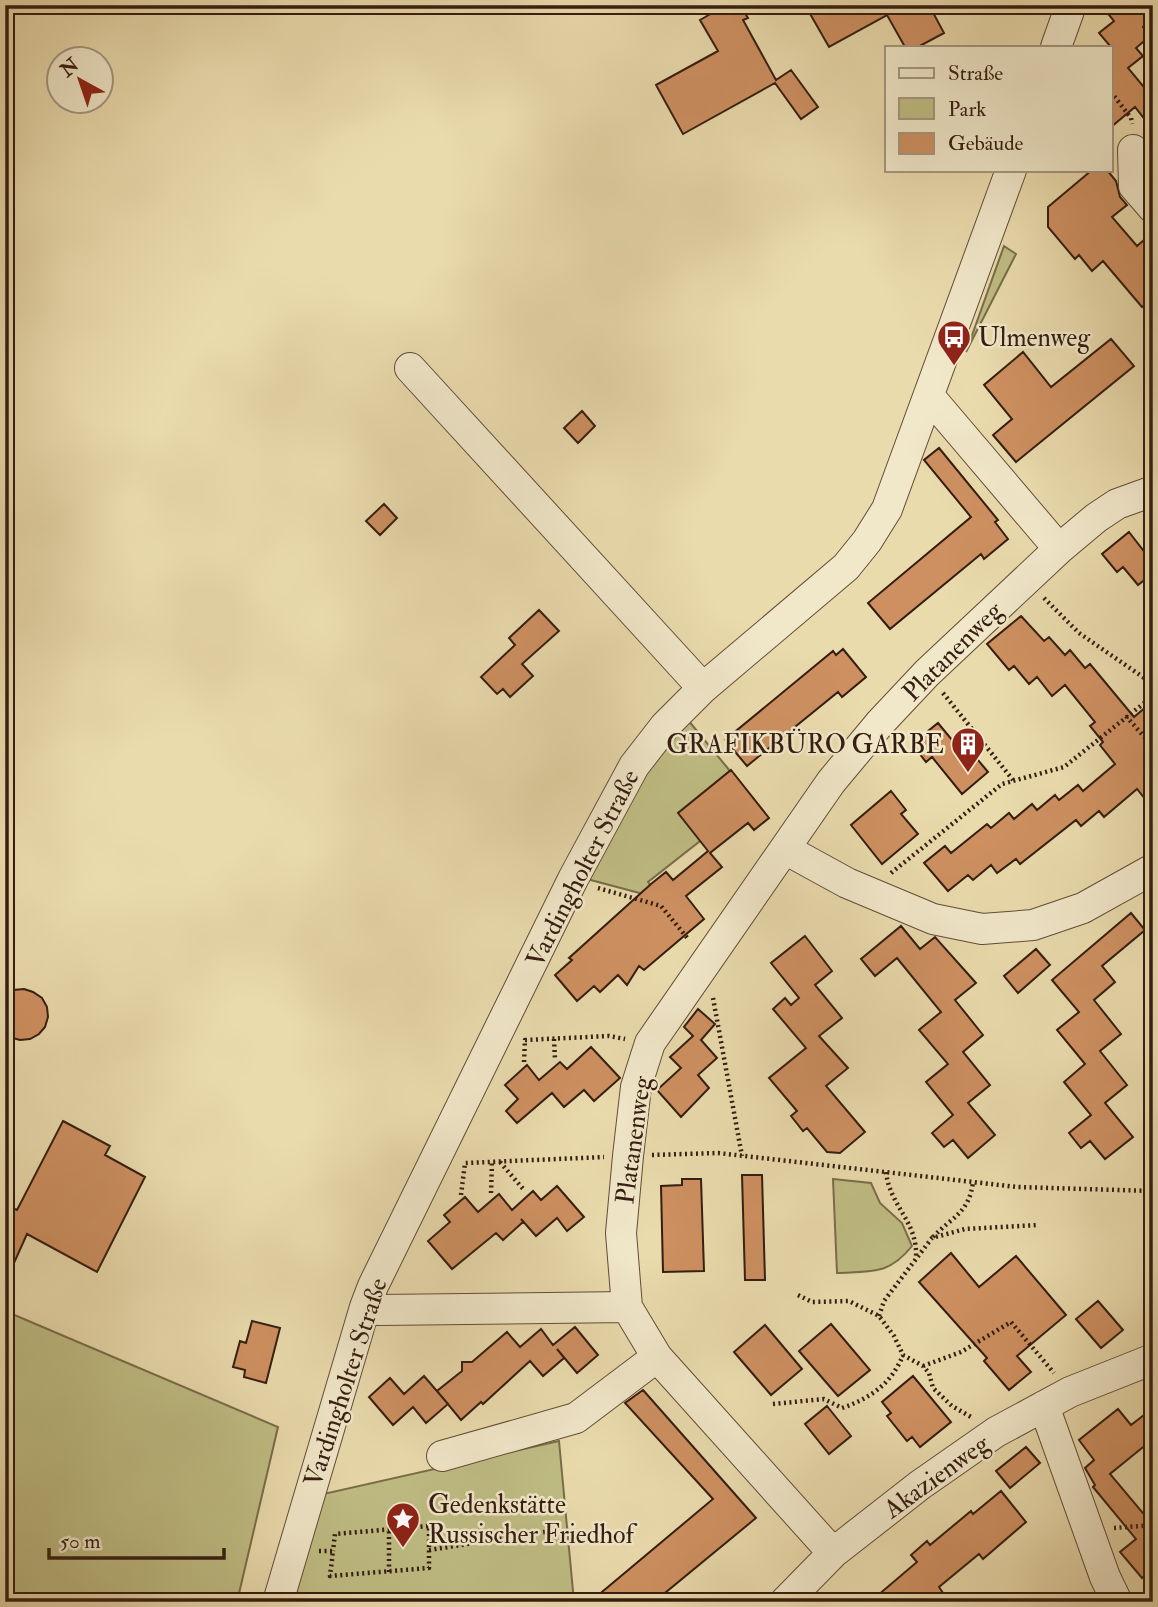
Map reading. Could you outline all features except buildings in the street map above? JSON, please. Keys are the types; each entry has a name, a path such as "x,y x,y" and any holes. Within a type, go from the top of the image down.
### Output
{"street":[{"path":"1056,46 1071,5"},
{"path":"1133,150 1134,186 1153,208"},
{"name":"Vardingholter Straße","path":"278,1602 373,1286 573,879 634,765 665,726 703,688 846,566 867,541 887,509 1010,172"},
{"path":"410,368 703,688"},
{"path":"929,396 1059,549"},
{"name":"Platanenweg","path":"833,1553 657,1357 627,1307 621,1233 636,1087 650,1043 831,782 880,723 927,673 1059,549 1096,518 1118,504 1153,491"},
{"path":"785,849 847,883 933,919 982,929 1033,925 1083,908 1153,869"},
{"path":"379,1310 627,1307"},
{"path":"442,1456 576,1418 657,1357"},
{"name":"Akazienweg","path":"785,1602 833,1553 920,1485 996,1432 1070,1392 1153,1359"},
{"path":"1044,1406 1105,1577 1117,1602"}],"path":[{"path":"1112,93 1132,118 1133,150"},
{"path":"1025,579 1079,633 1153,684"},
{"path":"927,673 1013,780"},
{"path":"869,891 1002,784 1064,767 1153,696"},
{"path":"1126,716 1153,747"},
{"path":"573,879 661,906 706,961 742,1156"},
{"path":"524,1062 525,1041 609,1036 650,1043"},
{"path":"554,1039 555,1060"},
{"path":"461,1195 465,1163 718,1153 1017,1187 1153,1191"},
{"path":"491,1193 492,1161"},
{"path":"499,1161 524,1189"},
{"path":"886,1172 887,1187 914,1232 916,1258"},
{"path":"878,1316 884,1301 916,1258 971,1198 973,1182"},
{"path":"932,1238 965,1229 1038,1226"},
{"path":"798,1295 812,1302 849,1301 878,1316 894,1336 903,1354 923,1366 929,1373 933,1388 952,1406 996,1432"},
{"path":"923,1366 961,1352 1012,1322 1070,1392"},
{"path":"773,1404 824,1399 842,1408 863,1401 897,1371 903,1354"},
{"path":"429,1525 429,1550 429,1568 330,1576 335,1534 429,1525"},
{"path":"1089,1530 1153,1525"},
{"path":"389,1528 389,1572"},
{"path":"429,1550 545,1532"},
{"path":"292,1551 333,1551"}],"green space":[{"path":"1004,246 1016,254 966,352"},
{"path":"688,720 730,771 700,841 648,882 662,899 587,879 642,770"},
{"path":"833,1179 871,1183 880,1203 902,1223 912,1246 904,1255 879,1270 837,1273"},
{"path":"5,1311 278,1427 237,1602 5,1602"},
{"path":"559,1441 574,1602 280,1602 310,1497"}],"place":[{"name":"Ulmenweg","path":"954,367"},
{"name":"GRAFIKBÜRO GARBE","path":"968,774"},
{"name":"Gedenkstätte Russischer Friedhof","path":"403,1549"}]}
